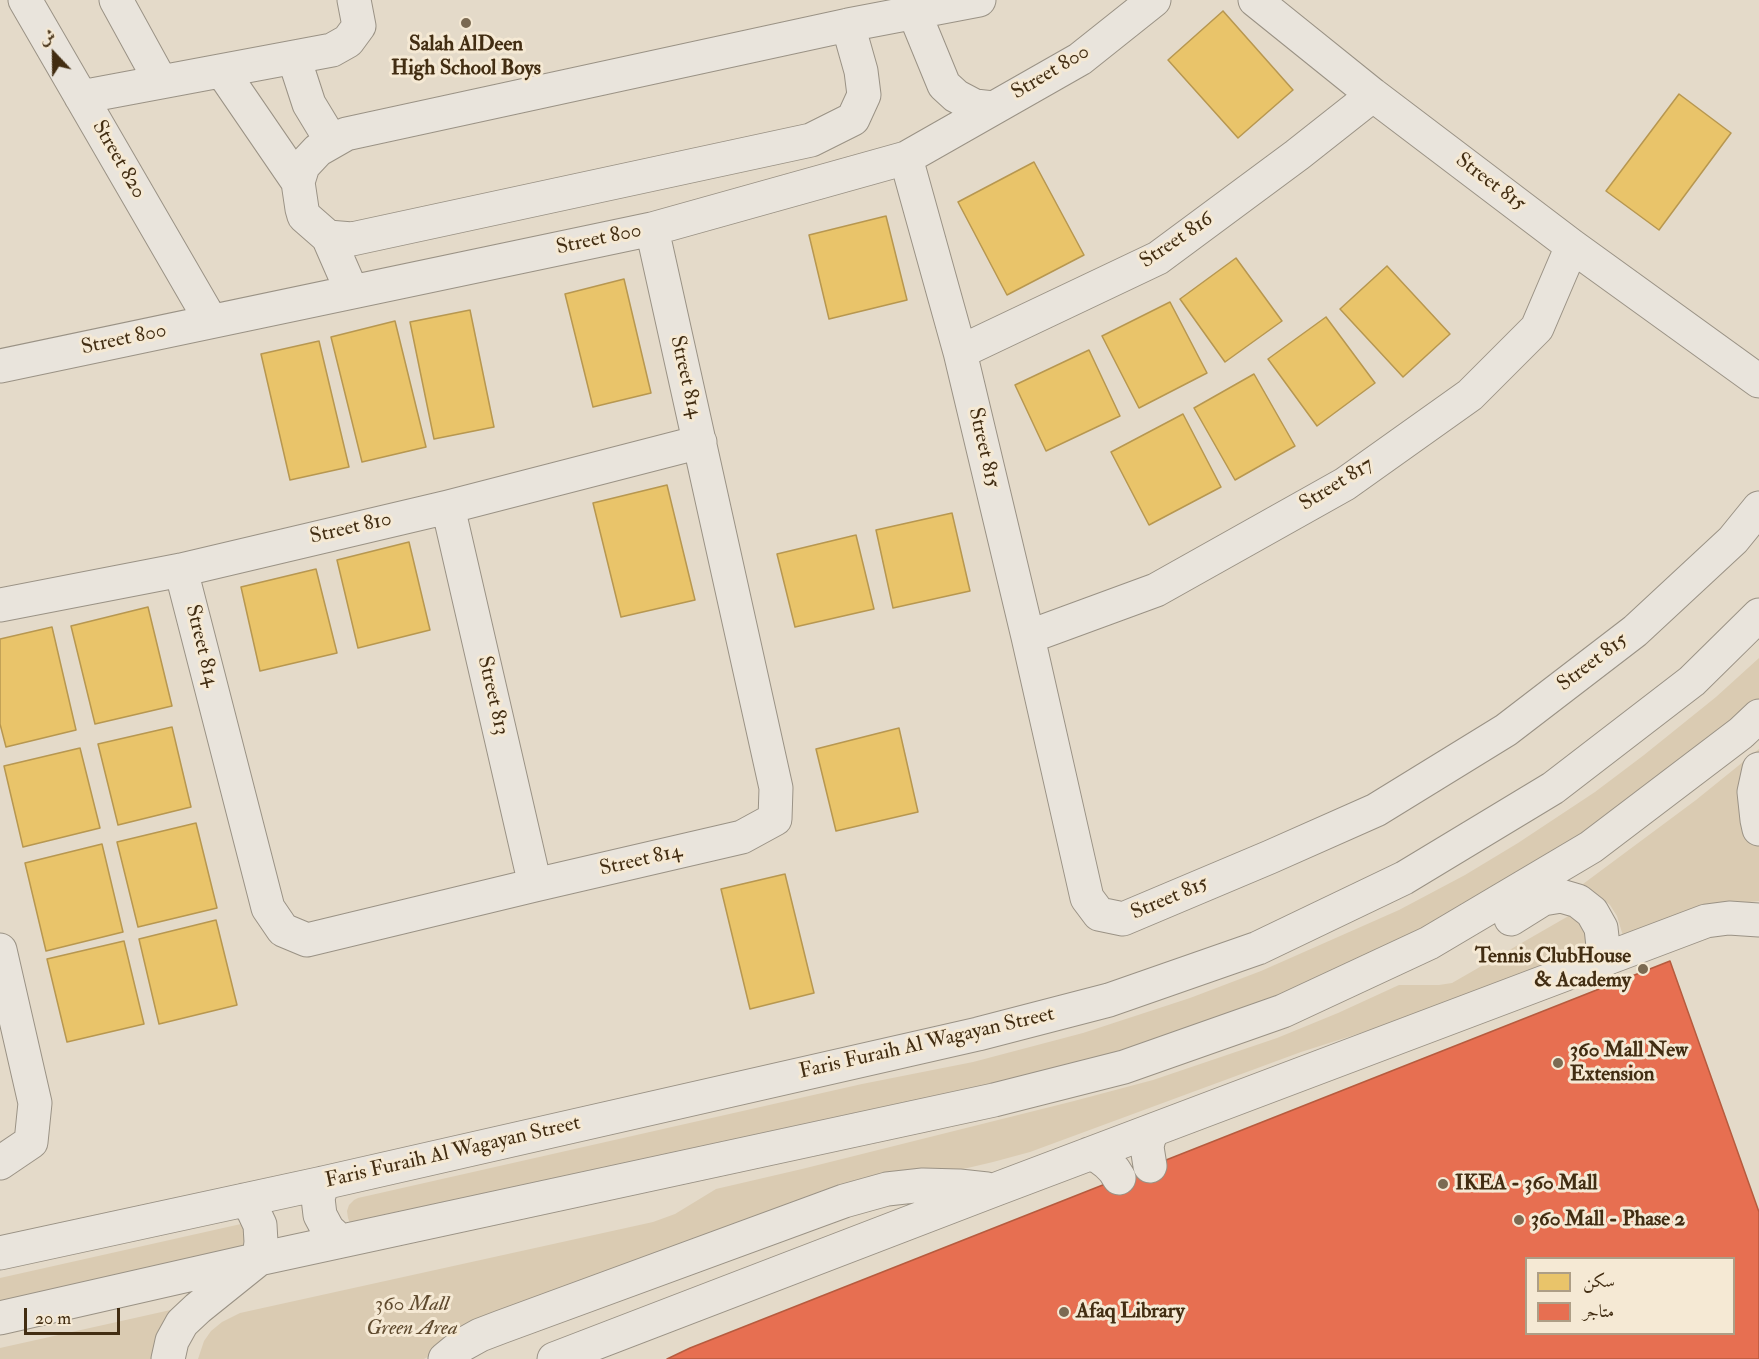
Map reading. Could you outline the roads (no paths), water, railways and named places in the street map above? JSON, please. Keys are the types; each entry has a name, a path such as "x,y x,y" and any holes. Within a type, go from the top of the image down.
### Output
{"street":[{"name":"Street 820","path":"25,0 211,321"},
{"path":"116,0 160,82"},
{"path":"81,97 332,50 348,41 359,26 354,0"},
{"path":"352,292 328,237 304,216 298,182 303,166 318,150 346,134 849,25 979,0"},
{"name":"Street 800","path":"0,366 652,229 906,158 1080,59 1154,0"},
{"name":"Street 815","path":"1255,0 1373,95 1572,246 1759,381"},
{"path":"914,12 944,86 956,96 975,106 993,108"},
{"path":"328,237 352,239 811,140 853,119 864,95 861,71 849,25"},
{"path":"294,58 309,104 332,142"},
{"path":"222,71 298,182"},
{"name":"Street 816","path":"960,352 1158,258 1297,155 1373,95"},
{"name":"Street 815","path":"906,158 960,352 1087,898 1098,914 1123,919 1376,810 1506,730 1635,631 1733,540 1759,508"},
{"name":"Street 814","path":"181,570 268,908 283,930 307,940 742,837 775,819 776,788 652,229"},
{"name":"Street 817","path":"1028,637 1156,590 1345,484 1470,395 1537,328 1572,246"},
{"name":"Street 810","path":"0,605 181,570 448,507 700,441"},
{"name":"Street 813","path":"448,507 535,885"},
{"name":"Faris Furaih Al Wagayan Street","path":"0,1253 323,1183 978,1034 1109,1000 1258,948 1404,878 1553,788 1692,681 1759,615"},
{"path":"0,1318 340,1241 994,1100 1124,1067 1282,1011 1429,944 1591,847 1741,733 1759,716"},
{"path":"1759,769 1754,792 1759,829"},
{"path":"1429,944 1446,946 1463,944 1478,938 1543,899 1561,897 1578,901 1592,912 1601,928 1603,946 1596,963"},
{"path":"554,1359 1706,921 1728,918 1759,920"},
{"path":"0,950 35,1103 30,1142 0,1163"},
{"path":"1150,1166 1147,1148 1154,1130"},
{"path":"1089,1154 1107,1163 1119,1178"},
{"path":"323,1183 318,1198 320,1215 328,1230 340,1241"},
{"path":"445,1359 462,1345 491,1331 844,1201 887,1189 923,1185 994,1190"},
{"path":"168,1359 172,1341 182,1323 259,1259 260,1226 253,1210 244,1200"}],"place":[{"name":"Salah AlDeen High School Boys","path":"466,23"},
{"name":"Tennis ClubHouse & Academy","path":"1643,969"},
{"name":"360 Mall New Extension","path":"1558,1063"},
{"name":"IKEA - 360 Mall","path":"1443,1184"},
{"name":"360 Mall - Phase 2","path":"1519,1220"},
{"name":"Afaq Library","path":"1064,1312"}],"park label":[{"name":"360 Mall Green Area","path":"412,1317"}]}
